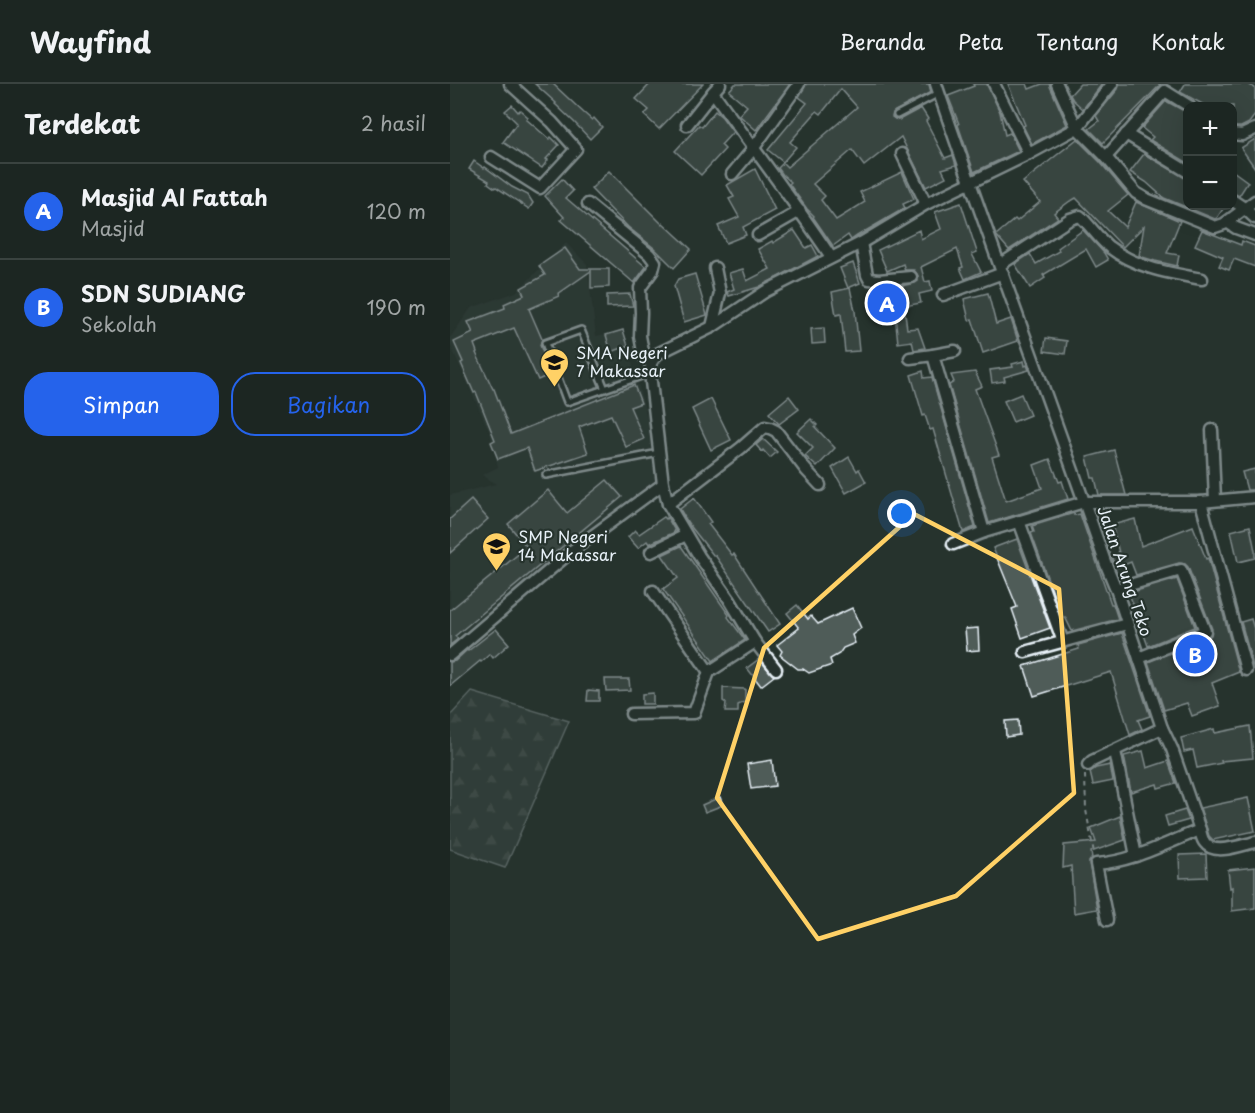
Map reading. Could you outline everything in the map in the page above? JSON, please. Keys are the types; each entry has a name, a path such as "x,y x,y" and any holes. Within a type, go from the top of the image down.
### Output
{"street":[{"path":"490,157 540,188 576,149 552,122 510,84"},
{"path":"732,174 753,149 798,84"},
{"path":"994,84 1029,154"},
{"path":"1057,84 1077,128 1106,157 1136,193 1146,199 1215,227 1221,226 1255,201"},
{"path":"651,368 657,354 712,327 766,291 861,243 926,204 1077,128 1112,84"},
{"path":"1106,157 1168,87 1185,102"},
{"path":"687,125 717,88 753,149 800,211 831,257"},
{"name":"Jalan Arung Teko","path":"937,88 1200,830"},
{"path":"1237,134 1242,135 1255,129"},
{"path":"1126,134 1183,169"},
{"path":"902,154 926,204"},
{"path":"1237,203 1255,218"},
{"path":"588,204 649,254 655,262 653,270 640,288 640,336 644,357 651,368 663,484 668,504 755,642 776,669"},
{"path":"758,235 800,211"},
{"path":"943,295 1001,269 1070,219 1080,216 1107,246 1123,256 1159,271 1202,279"},
{"path":"1227,222 1255,236"},
{"path":"861,243 869,279 911,277"},
{"path":"712,327 720,293 715,268"},
{"path":"910,358 955,351"},
{"path":"933,356 984,532"},
{"path":"668,504 765,427 776,431 820,485"},
{"path":"1212,430 1215,500"},
{"path":"450,655 573,550 663,484"},
{"path":"953,544 984,532 1084,502 1201,502 1255,497"},
{"path":"1201,502 1246,670"},
{"path":"1019,521 1063,642"},
{"path":"651,552 686,535"},
{"path":"1116,589 1182,570 1205,631 1139,658"},
{"path":"653,591 709,672"},
{"path":"1025,652 1127,624"},
{"path":"631,714 694,713 709,672 755,642"},
{"path":"1088,765 1162,728"},
{"path":"1115,751 1136,856"},
{"path":"1107,920 1096,864 1136,856 1200,830 1203,842 1211,849 1225,849 1255,842"}],"lane":[{"path":"897,115 937,88"},
{"path":"605,389 581,330 545,343 567,402 605,389 651,368"},
{"path":"546,475 660,452"}],"path":[{"path":"1088,765 1085,772 1086,810 1096,864"}],"highlighted area":[{"path":"914,514 1059,589 1074,793 956,896 818,939 717,798 764,648"}],"shaded area":[{"path":"566,243 587,264 596,336 623,330 653,439 652,454 659,479 450,648 450,495 496,484 482,475 498,467 490,433 450,344 450,338 471,308 516,292"}],"green space":[{"path":"472,692 569,721 505,868 450,849 450,716"}],"building":[{"path":"535,84 553,84 602,127 590,139"},
{"path":"650,84 703,84 659,129 644,115 649,110 636,99"},
{"path":"735,84 790,84 756,130 739,115 747,106 729,91"},
{"path":"806,84 929,84 931,92 895,111 892,117 899,120 921,108 945,158 953,155 956,165 942,169 946,177 926,187 901,137 864,166 852,150 813,184 825,196 821,200 836,220 865,202 860,192 902,172 914,199 903,204 905,208 851,240 848,235 833,246 814,216 789,184 791,182 778,168 783,163 787,167 857,107 841,89 821,114 817,111 790,142 796,147 783,162 768,150 807,103 799,97"},
{"path":"973,84 987,84 1000,112 1005,135 1010,133 1019,151 974,172 948,96 974,86"},
{"path":"1008,84 1027,84 1029,89 1049,84 1067,125 1032,144"},
{"path":"1080,84 1102,84 1083,109 1070,95"},
{"path":"1119,84 1161,84 1103,143 1089,129 1099,121 1096,116 1118,89"},
{"path":"1185,84 1248,84 1255,88 1255,115 1249,123 1237,127 1237,102 1199,102 1180,92"},
{"path":"1166,101 1183,110 1183,160 1150,140 1153,137 1142,128"},
{"path":"512,105 518,112 520,110 528,117 526,119 549,139 551,137 559,145 546,159 548,160 542,168 503,142 517,123 505,111"},
{"path":"715,111 733,132 721,145 725,149 701,175 675,151 699,125 702,127"},
{"path":"1077,139 1128,195 1108,211 1125,227 1136,202 1180,221 1167,253 1179,255 1177,266 1139,256 1144,226 1123,247 1076,198 1054,213 1058,218 1009,250 996,235 1040,202 1023,182"},
{"path":"1255,139 1255,168 1241,148"},
{"path":"1144,154 1183,176 1183,206 1164,198 1130,172"},
{"path":"474,161 528,195 533,203 529,209 469,169"},
{"path":"755,169 775,210 743,227 746,235 726,243 718,226 739,217 729,199 734,197 727,185"},
{"path":"609,171 662,224 691,249 674,268 628,227 591,189"},
{"path":"1237,174 1248,182 1239,196 1237,195"},
{"path":"562,179 573,191 566,198 646,267 634,283 561,220 564,217 545,196"},
{"path":"961,203 977,252 972,254 981,272 965,279 960,268 963,267 957,249 921,267 925,282 930,281 932,291 919,294 921,303 904,306 907,329 918,328 925,348 914,350 912,341 898,343 895,314 875,317 872,294 902,290 901,286 918,281 918,276 914,270 905,270 903,264 887,271 878,250 919,230 921,239 941,229 935,212"},
{"path":"1193,210 1222,210 1215,219"},
{"path":"794,230 806,248 812,245 818,256 759,287 729,296 727,292 734,289 729,273 743,269 747,281 770,269 758,249"},
{"path":"1083,230 1108,260 1096,267 1086,249 1043,275 1045,278 1030,288 1015,264 1030,254 1036,264 1059,251 1058,248"},
{"path":"1202,230 1241,245 1242,241 1255,246 1255,267 1234,259 1229,270 1219,266 1223,257 1195,245"},
{"path":"565,248 580,269 609,269 609,287 591,288 591,271 558,294 559,296 529,309 542,339 540,345 551,374 538,380 514,328 474,344 476,353 494,389 511,434 634,385 641,403 630,407 644,439 626,447 611,415 579,427 588,453 535,471 527,448 498,459 491,442 495,440 454,342 473,333 468,322 505,308 504,304 524,295 521,288 545,275 539,266"},
{"path":"853,263 860,283 848,288 840,268"},
{"path":"695,274 707,315 684,322 674,286 678,279"},
{"path":"850,288 859,351 845,352 841,314 836,315 832,292"},
{"path":"988,293 996,324 1011,319 1018,341 983,353 972,319 969,320 964,299"},
{"path":"630,294 633,306 607,307 607,295"},
{"path":"824,328 825,343 812,344 811,329"},
{"path":"623,330 628,346 611,352 606,335"},
{"path":"1046,338 1067,341 1065,354 1044,351"},
{"path":"1024,361 1029,370 1004,377 1005,381 992,383 990,370 1013,367 1012,364"},
{"path":"923,371 924,378 932,377 975,527 963,532 933,429 930,430 925,415 923,416 911,375"},
{"path":"975,372 982,386 975,389 999,455 992,457 1006,501 1042,488 1034,465 1050,459 1059,482 1062,481 1068,499 989,523 949,385 954,382 951,375"},
{"path":"1021,394 1030,415 1013,422 1004,401"},
{"path":"789,396 799,409 779,424 769,413"},
{"path":"711,399 731,440 711,450 692,409"},
{"path":"811,419 817,425 815,427 835,448 817,467 805,456 813,448 797,432"},
{"path":"763,439 777,452 770,458 756,445"},
{"path":"1114,450 1126,495 1099,495 1087,457"},
{"path":"849,457 866,482 846,493 832,468"},
{"path":"1255,469 1255,490 1247,490 1242,472"},
{"path":"607,480 622,497 455,636 458,639 450,645 450,610 527,547 508,524 548,490 567,513"},
{"path":"694,498 711,522 708,524 732,555 734,554 780,624 768,632 680,509"},
{"path":"471,500 488,519 450,553 450,519"},
{"path":"1074,513 1074,515 1080,514 1118,619 1072,631 1065,617 1062,618 1031,533 1034,532 1032,526"},
{"path":"664,517 666,519 667,517 675,531 673,533 649,544 647,541 638,548 628,537 635,530 639,534"},
{"path":"1135,519 1141,546 1193,526 1206,559 1208,558 1239,672 1212,683 1220,706 1192,716 1187,703 1164,710 1148,662 1208,638 1212,629 1185,564 1179,563 1136,575 1131,562 1116,568 1111,556 1119,553 1112,525"},
{"path":"1250,526 1255,558 1238,562 1231,531"},
{"path":"1017,539 1050,628 1022,638 1012,609 1017,607 993,548"},
{"path":"681,546 745,640 713,661 663,589 678,578 662,555"},
{"path":"1177,579 1195,627 1148,646 1129,593"},
{"path":"797,605 808,619 811,616 818,624 852,608 861,628 852,635 855,643 843,648 839,654 830,659 832,665 809,673 798,669 780,655 782,651 777,645 799,628 787,613"},
{"path":"1251,619 1255,632 1255,665 1253,666 1241,622"},
{"path":"978,628 979,650 967,651 965,629"},
{"path":"496,629 509,644 493,658 490,654 480,661 450,686 450,662 455,661"},
{"path":"1122,633 1150,716 1138,720 1142,729 1130,735 1111,672 1034,696 1024,666 1079,649 1078,645"},
{"path":"759,659 774,676 761,686 747,668"},
{"path":"605,679 629,679 630,690 606,691"},
{"path":"723,688 745,689 745,702 738,705 738,712 725,712"},
{"path":"588,690 599,691 599,701 587,701"},
{"path":"653,693 653,704 642,704 642,694"},
{"path":"1018,720 1019,735 1006,737 1005,721"},
{"path":"1250,726 1253,758 1221,761 1222,763 1197,768 1193,750 1184,752 1181,738 1214,729 1215,733"},
{"path":"1143,751 1147,768 1168,761 1176,783 1158,788 1157,784 1131,792 1124,756"},
{"path":"772,760 775,786 751,789 747,764"},
{"path":"1110,765 1113,781 1093,785 1090,772"},
{"path":"720,797 723,805 705,812 702,805"},
{"path":"1248,798 1255,831 1213,840 1209,836 1200,808"},
{"path":"1185,810 1189,820 1168,826 1165,816"},
{"path":"1120,816 1125,840 1091,852 1092,858 1089,862 1097,909 1074,913 1071,866 1063,868 1064,845 1096,842 1091,828"},
{"path":"1206,854 1207,877 1180,878 1179,855"},
{"path":"1255,867 1255,908 1232,911 1232,887 1230,888 1228,870"}],"place":[{"name":"Masjid Al Fattah","path":"887,303"},
{"name":"SMA Negeri 7 Makassar","path":"555,388"},
{"name":"SMP Negeri 14 Makassar","path":"497,572"},
{"name":"SDN SUDIANG","path":"1195,654"}]}
